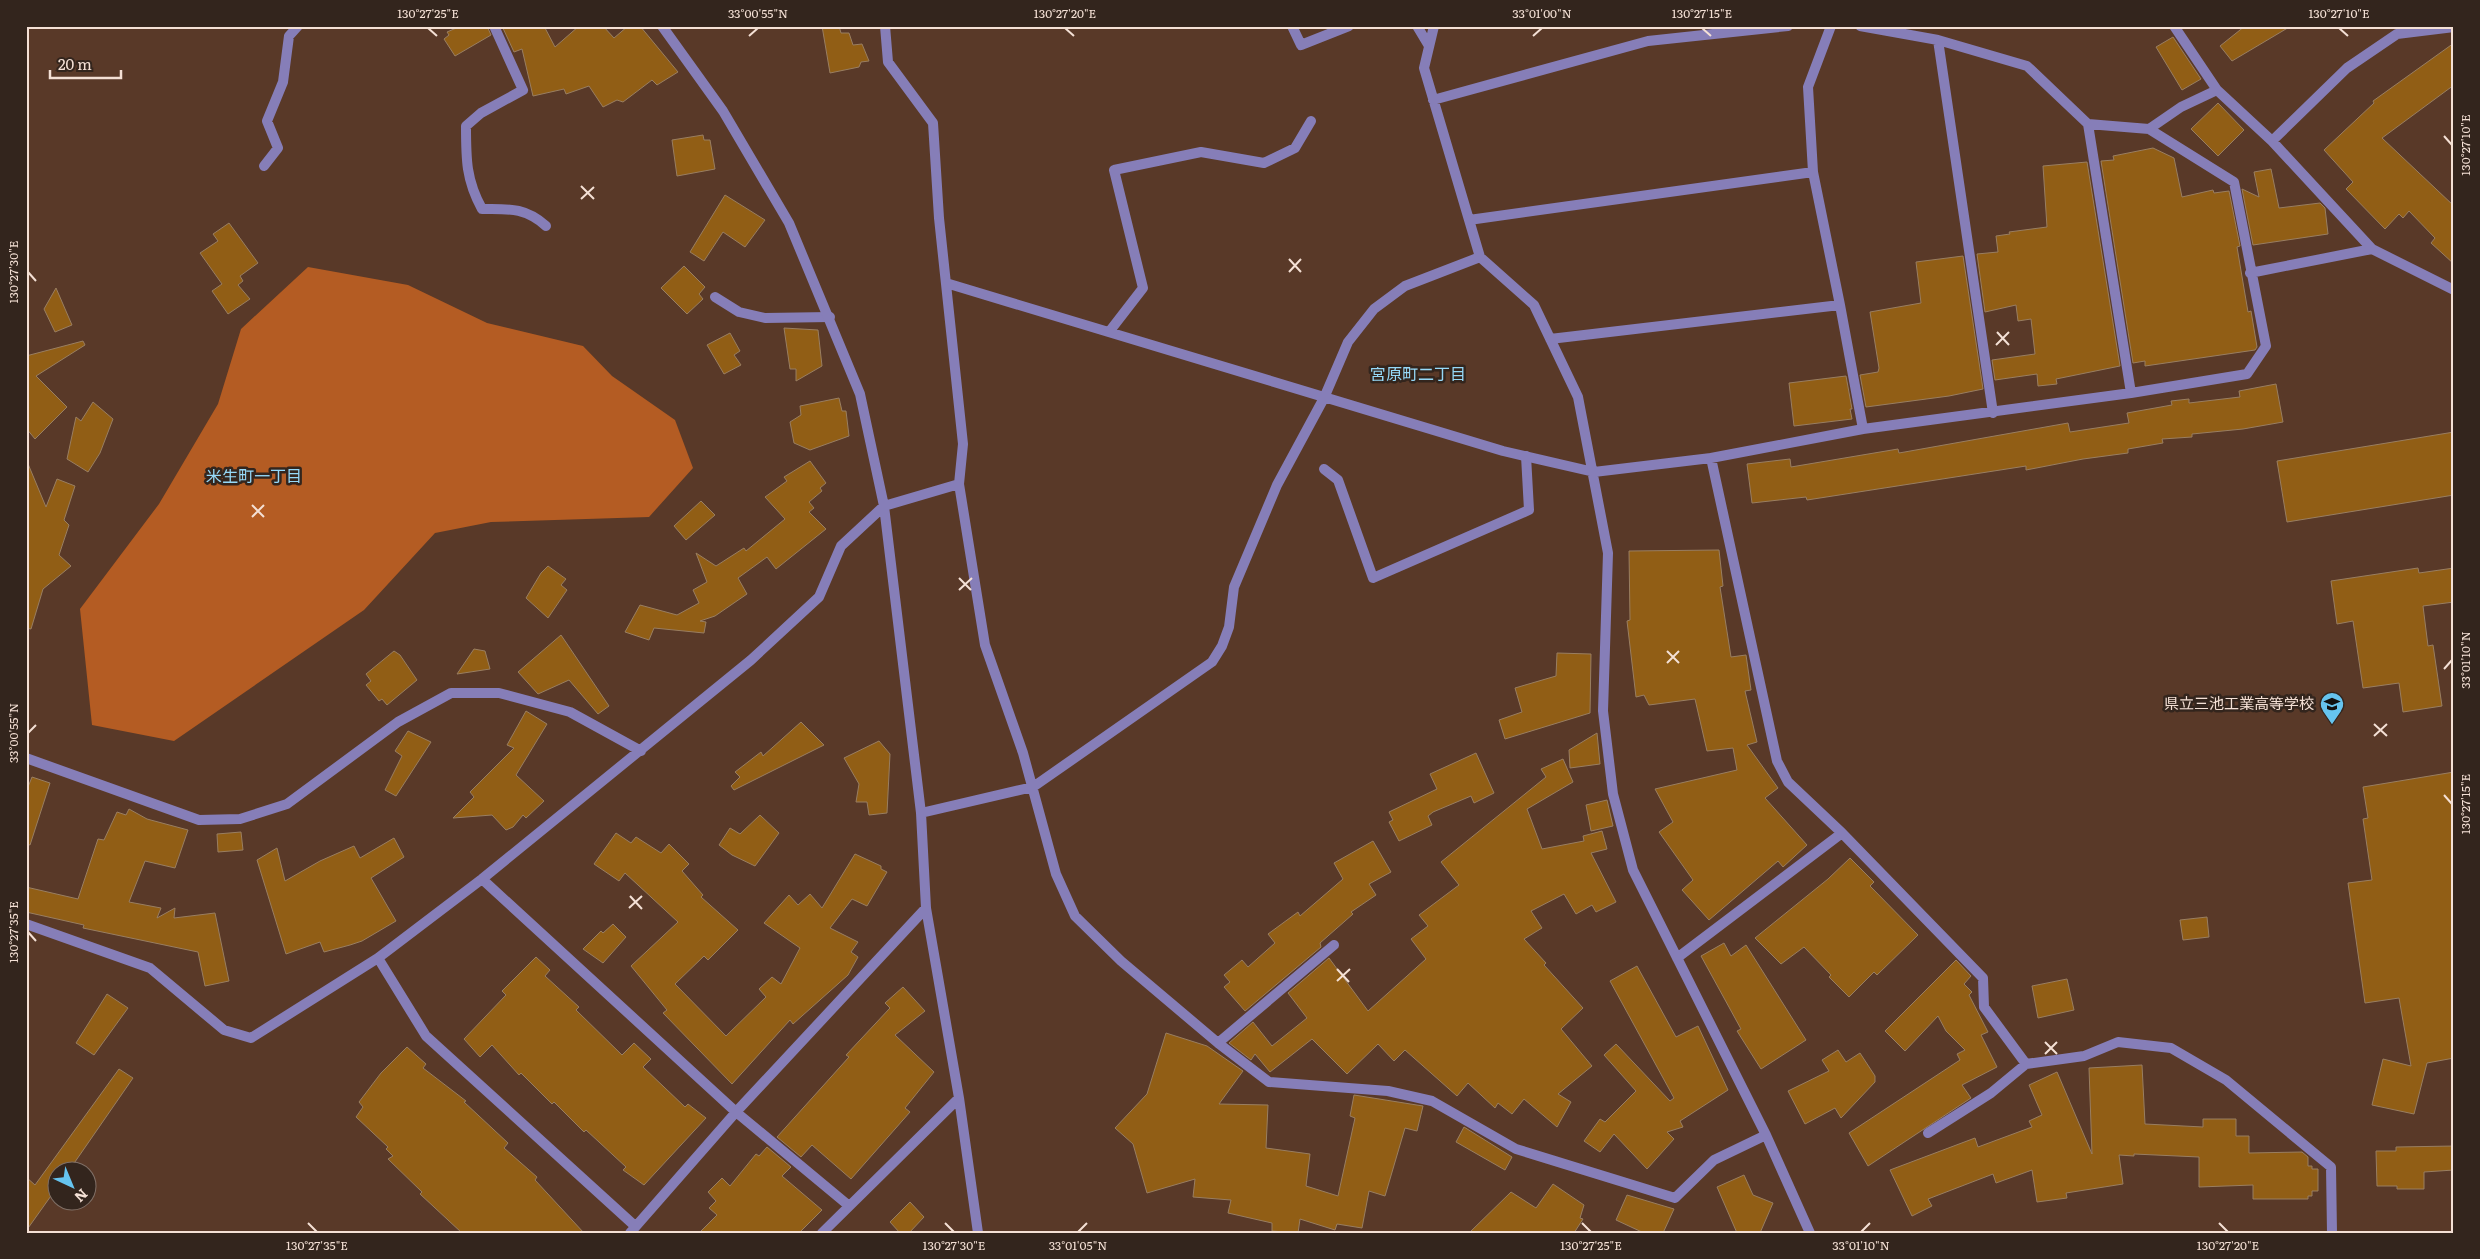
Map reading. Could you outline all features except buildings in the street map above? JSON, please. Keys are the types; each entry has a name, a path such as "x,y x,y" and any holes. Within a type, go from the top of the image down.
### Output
{"street":[{"path":"264,166 278,148 267,121 283,82 289,36 298,26"},
{"path":"494,26 523,90 481,113 466,126 466,156 470,189 482,209 518,209 538,219 546,226"},
{"path":"662,26 723,111 789,223 830,317 860,394 884,506 921,814 926,908 959,1098 978,1233"},
{"path":"885,26 888,62 933,123 946,282 963,444 959,484 986,645 1033,788 1056,874 1075,916 1121,961 1218,1043 1269,1082 1388,1092 1432,1101 1516,1149 1675,1198 1714,1160 1766,1135"},
{"path":"1292,26 1301,45 1349,26"},
{"path":"1417,26 1429,46"},
{"path":"1434,26 1424,68 1480,257 1534,305 1578,397 1594,472 1608,553 1602,711 1613,794 1633,870 1766,1135 1810,1233"},
{"path":"1433,100 1648,41 1788,26"},
{"path":"1831,26 1808,87 1813,172 1863,429"},
{"path":"1860,26 1938,40 2027,66 2088,124 2131,393"},
{"path":"2174,26 2217,90 2272,141 2372,249 2454,290"},
{"path":"2272,141 2347,68 2397,34 2454,27"},
{"path":"1938,40 1993,412"},
{"path":"2149,129 2181,107 2217,90"},
{"path":"1109,332 1143,288 1114,170 1201,152 1264,163 1295,148 1310,121"},
{"path":"946,282 1324,398 1526,456 1594,472 1711,458 1863,429 2131,393 2247,374 2266,346 2250,273 2234,182 2149,129 2088,124"},
{"path":"1469,220 1813,172"},
{"path":"2250,273 2372,249"},
{"path":"921,814 1033,788 1212,662 1222,646 1229,627 1234,587 1270,502 1324,398 1348,342 1374,310 1405,286 1480,257"},
{"path":"715,297 739,312 765,318 830,317"},
{"path":"1550,339 1840,306"},
{"path":"1324,469 1338,480 1373,578 1530,510 1526,456"},
{"path":"1711,458 1777,762 1788,782 1842,833 1983,978 1984,1007 2026,1064"},
{"path":"26,924 150,968 224,1030 250,1038 378,958 482,879 752,660 818,597 841,546 884,506 959,484"},
{"path":"26,758 199,820 240,819 287,804 398,722 452,693 499,693 570,712 641,751"},
{"path":"1677,958 1842,833"},
{"path":"482,879 736,1112 848,1205"},
{"path":"378,958 426,1036 632,1229 736,1112 926,908"},
{"path":"1218,1043 1334,945"},
{"path":"1928,1134 1991,1092 2026,1064 2084,1056 2118,1042 2171,1048 2226,1080 2331,1167 2332,1233"},
{"path":"822,1233 848,1205 959,1098"}],"shaded area":[{"path":"308,267 408,285 487,323 583,346 612,376 675,420 693,468 649,517 491,522 435,533 364,610 174,741 92,725 80,609 159,504 218,404 241,329"}],"place":[{"name":"県立三池工業高等学校","path":"2332,725"}],"district":[{"name":"宮原町二丁目","path":"1418,374"},
{"name":"米生町一丁目","path":"254,476"}]}
